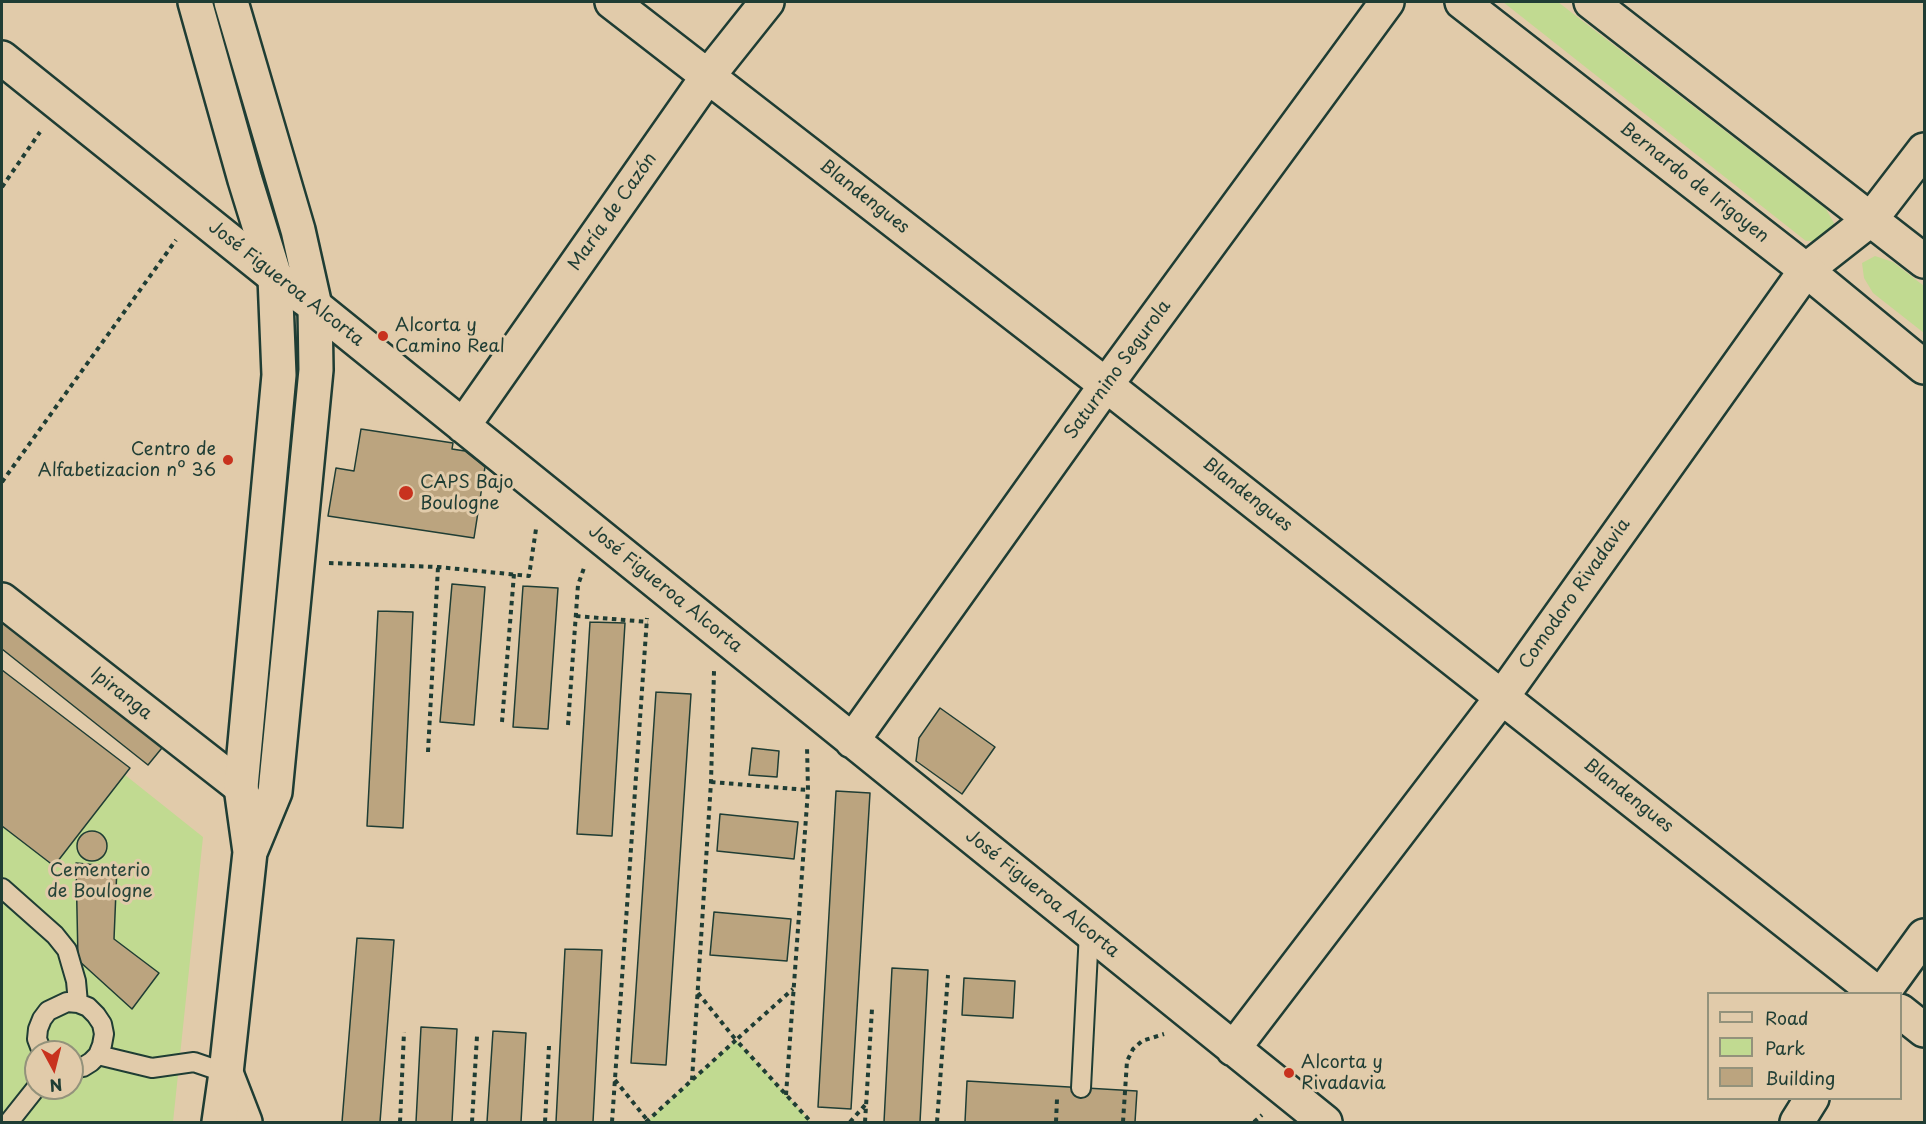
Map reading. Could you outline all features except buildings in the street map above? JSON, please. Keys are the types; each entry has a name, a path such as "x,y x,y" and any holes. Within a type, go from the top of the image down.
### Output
{"street":[{"path":"195,2 275,277 279,375 241,787 250,852 219,1122"},
{"path":"231,2 298,230 315,306 316,370 275,792 250,852"},
{"name":"Blandengues","path":"612,2 1106,385 1879,992"},
{"name":"María de Cazón","path":"463,426 708,76 767,2"},
{"name":"Saturnino Segurola","path":"852,741 1106,385 1388,2"},
{"name":"Bernardo de Irigoyen","path":"1462,2 1806,270 1924,367"},
{"path":"1591,2 1924,261"},
{"name":"José Figueroa Alcorta","path":"2,58 275,277 315,306 1325,1122"},
{"name":"Comodoro Rivadavia","path":"1222,1039 1502,697 1806,270 1871,219 1924,150"},
{"name":"Ipiranga","path":"2,600 241,787"},
{"path":"1881,992 1924,936"},
{"path":"1902,1013 1924,1030"},
{"path":"226,1073 245,1122"},
{"path":"1797,1122 1811,1100"}],"lane":[{"path":"2,888 55,936 67,950 76,981 78,1003"},
{"path":"1081,1088 1089,932"},
{"path":"37,1040 42,1019 57,1005 67,1002 88,1007 102,1024 104,1034 98,1055 84,1066"},
{"path":"98,1055 152,1068 194,1062 226,1073"},
{"path":"9,1122 26,1100"}],"path":[{"path":"2,187 60,104"},
{"path":"2,482 196,213"},
{"path":"298,562 438,567 529,576 543,490"},
{"path":"568,725 578,585 596,533"},
{"path":"428,752 438,567"},
{"path":"502,722 514,574"},
{"path":"612,1122 648,622 646,574"},
{"path":"576,616 648,622"},
{"path":"692,1080 711,782 715,629"},
{"path":"786,1095 808,790 805,703"},
{"path":"711,782 808,790"},
{"path":"937,1122 948,975"},
{"path":"615,1080 647,1121 794,988"},
{"path":"698,992 736,1040 810,1122"},
{"path":"865,1122 872,1009"},
{"path":"400,1122 404,1032"},
{"path":"472,1122 477,1036"},
{"path":"1123,1122 1127,1061 1134,1048 1152,1037 1222,1039"},
{"path":"545,1122 549,1046"},
{"path":"850,1122 866,1104"}],"green space":[{"path":"1503,2 1558,2 1826,209 1834,223 1832,237 1821,241 1806,241"},
{"path":"1875,256 1893,262 1924,286 1924,333 1873,293 1864,278 1862,263"},
{"name":"Cementerio de Boulogne","path":"2,677 203,837 173,1122 2,1122"},
{"path":"736,1040 811,1122 646,1122 692,1080"}],"place":[{"name":"Alcorta y Camino Real","path":"383,336"},
{"name":"Centro de Alfabetizacion nº 36","path":"228,460"},
{"name":"CAPS Bajo Boulogne","path":"406,493"},
{"name":"Alcorta y Rivadavia","path":"1289,1073"}]}
